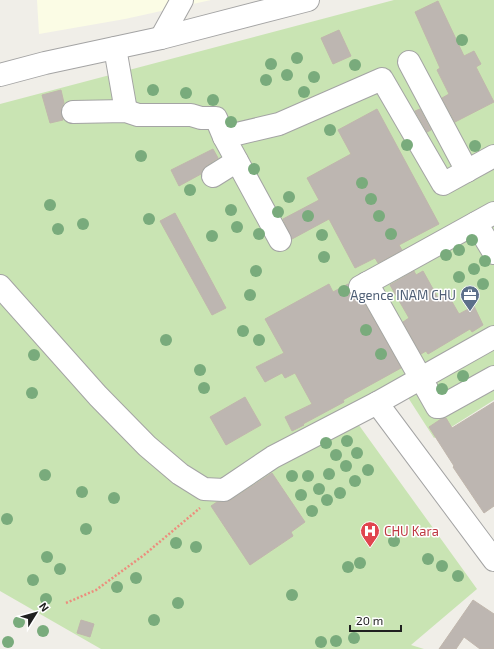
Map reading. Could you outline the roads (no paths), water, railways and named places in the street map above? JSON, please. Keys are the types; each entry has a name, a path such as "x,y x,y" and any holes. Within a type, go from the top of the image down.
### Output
{"street":[{"path":"161,38 182,0"},
{"path":"0,75 45,63 161,38 264,6 308,0"},
{"path":"115,48 126,111"},
{"path":"409,62 468,171"},
{"path":"224,137 279,124 382,79 442,184 494,156"},
{"path":"73,112 126,111 138,115 191,115 201,118 216,118 224,137 280,240"},
{"path":"213,176 237,161"},
{"path":"494,253 485,218 364,285 435,405 440,407 494,377"},
{"path":"0,286 98,396 147,446 180,474 204,489 224,490 273,457 377,403 494,337"},
{"path":"377,403 494,560"}],"place":[{"name":"Agence INAM CHU","path":"470,312"},
{"name":"CHU Kara","path":"370,548"}]}
